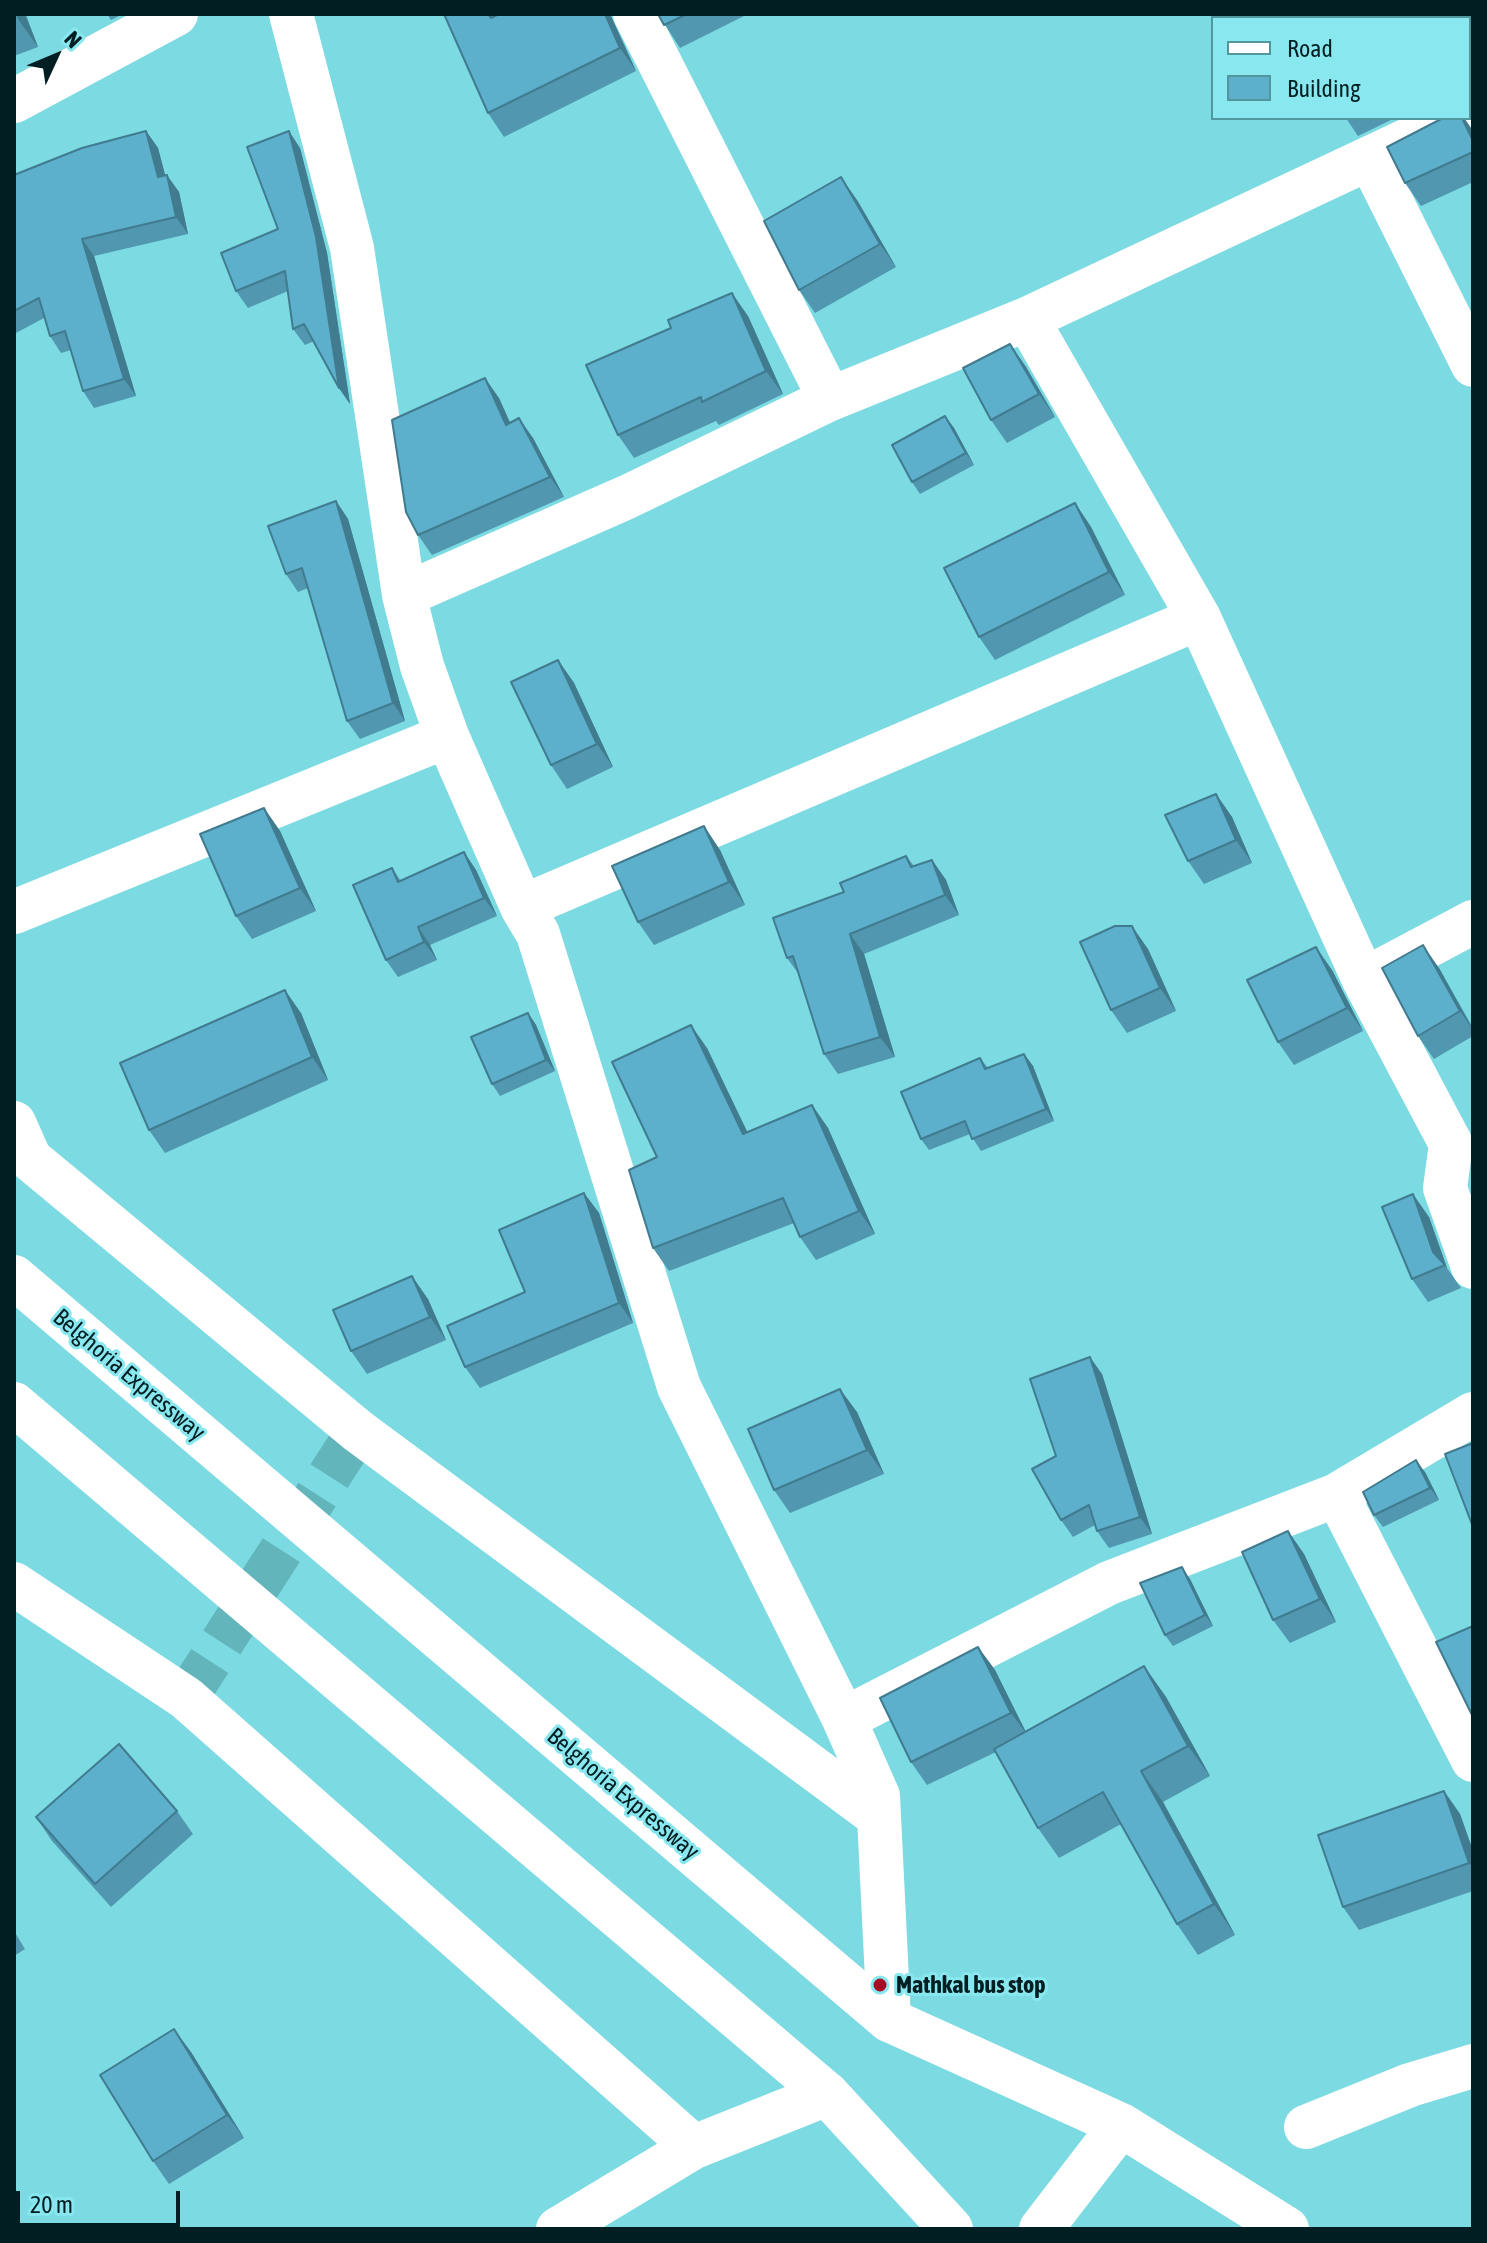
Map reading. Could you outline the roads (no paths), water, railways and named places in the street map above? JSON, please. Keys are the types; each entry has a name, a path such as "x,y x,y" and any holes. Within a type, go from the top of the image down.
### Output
{"main road":[{"path":"14,101 176,14"},
{"path":"291,14 352,248 404,595 422,666 447,736 522,907 538,934 679,1387 844,1719 878,1796 889,2020"},
{"path":"635,14 830,399"},
{"path":"404,595 627,497 830,399 1027,319 1451,120"},
{"path":"1370,159 1473,365"},
{"path":"1027,319 1199,618 1364,980 1451,1144 1445,1188 1473,1267"},
{"path":"522,907 1199,618"},
{"path":"14,912 447,736"},
{"path":"1364,980 1473,922"},
{"path":"14,1123 30,1159 358,1431 878,1816"},
{"name":"Belghoria Expressway","path":"14,1277 889,2020 1121,2125 1287,2229"},
{"path":"14,1404 827,2094 951,2229"},
{"path":"844,1719 1109,1583 1337,1495 1473,1414"},
{"path":"1337,1495 1473,1760"},
{"path":"14,1584 186,1698 694,2147"},
{"path":"1306,2127 1410,2085 1473,2066"},
{"path":"558,2229 694,2147 827,2094"},
{"path":"1041,2229 1121,2125"}],"tunnel":[{"path":"186,1698 358,1431"}],"place":[{"name":"Mathkal bus stop","path":"880,1985"}]}
